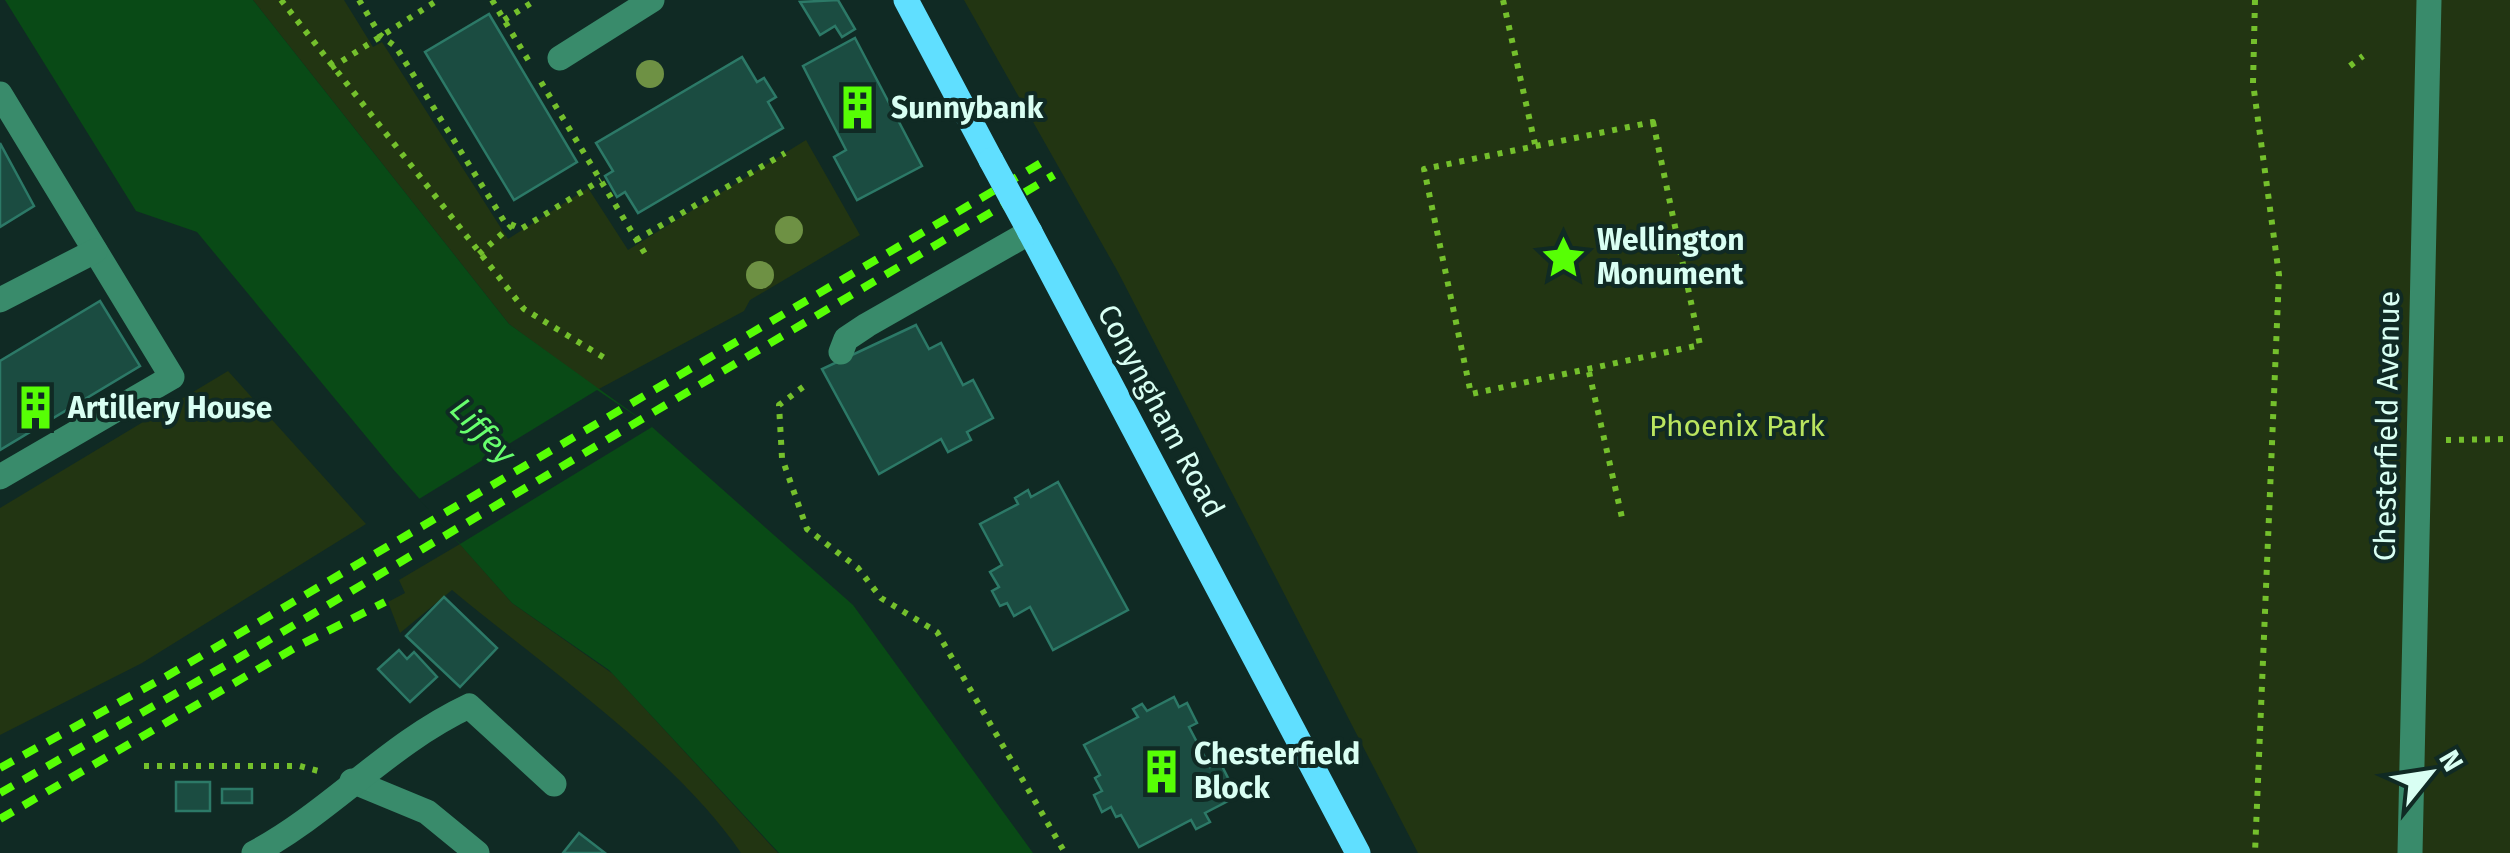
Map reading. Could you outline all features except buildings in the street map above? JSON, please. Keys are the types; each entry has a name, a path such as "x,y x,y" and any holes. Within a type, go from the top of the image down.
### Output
{"main road":[{"name":"Conyngham Road","path":"906,0 1356,852"}],"street":[{"path":"560,58 652,0"},
{"name":"Chesterfield Avenue","path":"2410,853 2429,0"},
{"path":"0,94 172,377 0,477"},
{"path":"841,352 846,338 1030,232"},
{"path":"0,300 95,251"},
{"path":"254,853 289,834 413,734 469,706 554,784"},
{"path":"352,781 426,812 477,853"}],"path":[{"path":"281,0 524,309 608,360"},
{"path":"359,0 380,35 396,46 511,226 521,228 601,180"},
{"path":"331,68 438,0"},
{"path":"492,0 647,256"},
{"path":"504,20 536,0"},
{"path":"1502,0 1535,144"},
{"path":"2255,0 2254,82 2279,275 2255,853"},
{"path":"2350,66 2363,56"},
{"path":"1653,122 1700,346 1471,394 1424,170 1535,144 1653,122"},
{"path":"636,240 784,154"},
{"path":"479,254 511,226"},
{"path":"1589,372 1623,522"},
{"path":"803,388 779,405 782,458 798,513 808,529 858,568 881,598 937,632 1065,853"},
{"path":"2419,448 2439,440 2510,439"},
{"path":"144,766 300,766 352,781"}],"green space":[{"path":"253,0 344,0 373,47 382,42 508,239 588,188 628,250 806,140 860,235 750,300 744,311 597,390 509,324"},
{"name":"Phoenix Park","path":"964,0 2510,0 2510,853 1418,853 1118,272"},
{"path":"228,371 366,524 142,663 0,735 0,508"},
{"path":"460,544 512,603 613,674 778,853 741,853 682,783 645,748 452,590 400,633 388,602 405,593 399,580"}],"water":[{"name":"Liffey","path":"5,0 253,0 509,324 652,427 853,605 1033,853 779,853 609,670 512,603 393,469 197,232 136,211"}],"pier":[{"path":"597,390 652,427 460,544 419,499"}],"railway":[{"path":"0,768 167,676 1046,160"},
{"path":"0,793 235,660 1054,175"},
{"path":"0,819 298,646 385,602"}],"place":[{"name":"Sunnybank","path":"858,108"},
{"name":"Wellington Monument","path":"1564,257"},
{"name":"Artillery House","path":"35,408"},
{"name":"Chesterfield Block","path":"1161,771"}]}
